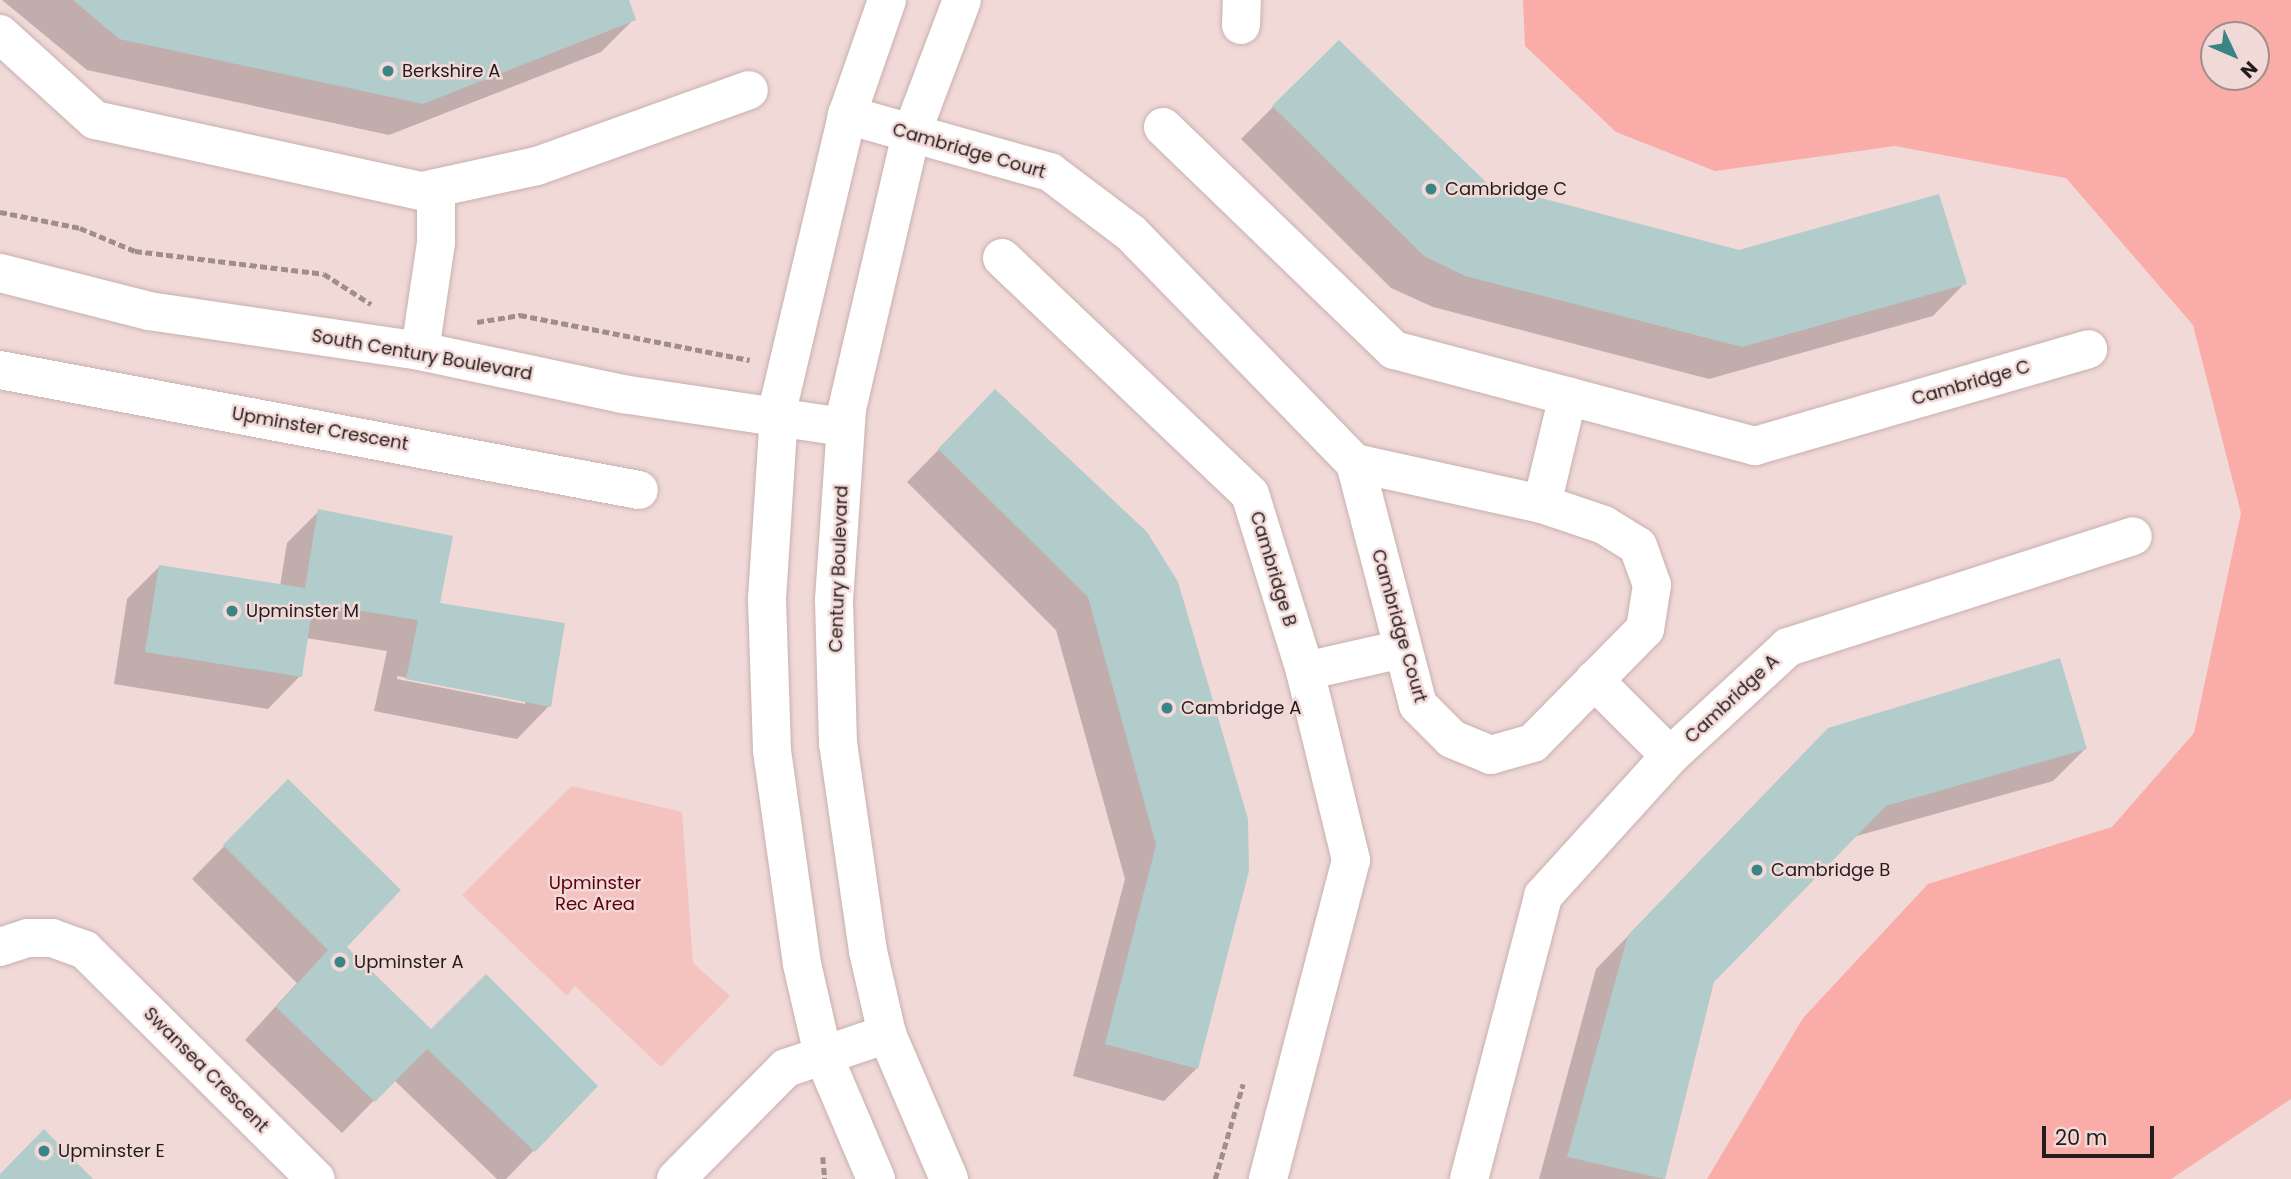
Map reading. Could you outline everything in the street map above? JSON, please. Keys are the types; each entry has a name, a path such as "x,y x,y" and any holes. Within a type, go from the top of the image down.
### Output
{"street":[{"path":"876,1179 823,1055 802,964 772,750 767,599 779,419 847,116 887,0"},
{"name":"Century Boulevard","path":"949,1179 887,1034 868,951 838,744 834,600 845,427 911,135 962,0"},
{"path":"0,34 95,120 422,191 537,166 749,90"},
{"name":"Cambridge Court","path":"847,116 1050,172 1131,233 1355,463 1418,705 1452,739 1490,755 1533,743 1645,629 1652,585 1638,546 1604,524 1542,504 1355,463"},
{"name":"Cambridge C","path":"1163,127 1394,350 1755,446 2088,349"},
{"path":"420,351 436,242 436,188"},
{"name":"Cambridge B","path":"1002,258 1250,494 1305,671 1351,860 1268,1179"},
{"name":"South Century Boulevard","path":"0,273 149,311 420,351 623,394 845,427"},
{"name":"Upminster Crescent","path":"0,370 639,490"},
{"path":"1542,504 1568,397"},
{"name":"Cambridge A","path":"1469,1179 1543,896 1670,757 1788,647 2133,536"},
{"path":"1305,671 1403,649"},
{"path":"1594,680 1670,757"},
{"name":"Swansea Crescent","path":"0,947 28,938 52,938 85,950 316,1179"},
{"path":"676,1179 786,1068 887,1034"}],"path":[{"path":"0,212 80,228 135,251 324,274 377,307"},
{"path":"464,324 520,314 750,360"},
{"path":"1215,1179 1243,1084"}],"green space":[{"name":"Upminster Rec Area","path":"572,786 682,812 693,963 730,996 661,1067 575,986 567,996 462,895"}],"shaded area":[{"path":"1523,0 2291,0 2291,1099 2171,1179 1707,1179 1803,1018 1928,884 2112,827 2194,733 2241,513 2193,325 2066,178 1895,146 1715,171 1616,132 1525,46"}],"building":[{"name":"Berkshire A","path":"73,0 629,0 636,20 423,104 119,39"},
{"name":"Cambridge C","path":"1339,40 1488,184 1739,250 1939,194 1967,284 1742,347 1465,276 1424,256 1272,106"},
{"name":"Cambridge A","path":"995,389 1147,532 1178,582 1248,819 1249,871 1198,1069 1105,1044 1156,845 1088,597 938,449"},
{"name":"Upminster M","path":"318,509 453,536 440,603 565,623 551,707 406,679 418,620 313,603 302,677 145,652 159,565 305,588"},
{"name":"Cambridge B","path":"2060,658 2087,749 1886,806 1714,982 1665,1179 1567,1157 1628,935 1828,728"},
{"name":"Upminster A","path":"288,779 401,890 347,947 431,1029 486,974 598,1086 535,1152 427,1049 375,1102 276,1007 328,950 223,845"},
{"name":"Upminster E","path":"44,1129 93,1179 0,1179 0,1174"}],"place":[{"name":"Berkshire A","path":"388,71"},
{"name":"Cambridge C","path":"1431,189"},
{"name":"Upminster M","path":"232,611"},
{"name":"Cambridge A","path":"1167,708"},
{"name":"Cambridge B","path":"1757,870"},
{"name":"Upminster A","path":"340,962"},
{"name":"Upminster E","path":"44,1151"}]}
